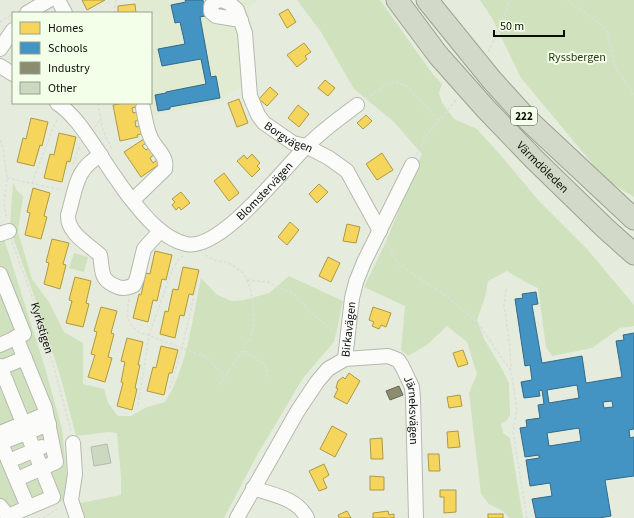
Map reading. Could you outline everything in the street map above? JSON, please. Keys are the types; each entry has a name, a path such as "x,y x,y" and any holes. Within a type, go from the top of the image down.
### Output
{"highway":[{"name":"Värmdöleden","path":"397,0 438,55 510,135 569,194 634,254"},
{"name":"Värmdöleden","path":"428,0 491,79 528,120 634,219"},
{"path":"565,154 634,201"},
{"path":"569,194 634,266"}],"street":[{"path":"29,12 49,1 64,12"},
{"name":"Borgvägen","path":"241,20 245,33 250,96 258,115 264,123 293,142 306,146 329,158 347,171 380,231"},
{"path":"0,50 12,32"},
{"path":"0,66 12,73"},
{"name":"Blomstervägen","path":"196,244 208,240 224,231 255,201 306,146 358,104"},
{"path":"60,105 72,115 132,200 160,231 188,245 196,244"},
{"path":"132,200 165,169 166,165 165,159 150,136 143,108"},
{"path":"101,156 86,165 80,174 68,215 68,220 72,230 100,255 102,272 106,280 122,288 127,288 134,285 144,249 160,231"},
{"name":"Birkavägen","path":"237,518 296,412 328,369 345,359 352,298 356,282 364,262 412,165"},
{"path":"0,345 24,334 2,282"},
{"path":"16,337 25,358 50,434 56,462 33,446"},
{"name":"Järneksvägen","path":"345,359 388,356 398,360 407,375 412,388 413,398 416,518"},
{"path":"0,506 8,516 53,497 0,367 25,358"},
{"path":"11,452 33,446 50,434"},
{"path":"11,452 33,446 50,434"},
{"path":"73,443 75,474 71,500 77,518"},
{"path":"11,452 33,446"},
{"path":"11,452 24,509"},
{"path":"0,465 24,509"},
{"path":"253,488 294,502 303,510 307,518"}],"path":[{"path":"114,12 116,0"},
{"path":"485,57 494,40 510,0"},
{"path":"567,0 606,28 616,69 634,94"},
{"path":"0,22 12,15"},
{"path":"358,104 387,84 396,82 407,86 439,121"},
{"path":"412,165 415,156 426,136 457,99"},
{"path":"32,183 60,105"},
{"path":"72,169 78,147 100,120"},
{"name":"Kyrkstigen","path":"0,140 3,148 7,178 4,205 4,233 35,304 67,413 73,443"},
{"path":"7,178 66,191"},
{"path":"380,231 399,264 444,294 476,322 511,371"},
{"path":"196,244 197,250 216,261 227,262 244,274 250,287 252,298 254,322 250,339 220,385"},
{"path":"138,405 149,335 173,268 179,259 185,255"},
{"path":"247,280 268,282 294,294 313,315 348,342"},
{"path":"170,388 182,348 197,283"},
{"path":"127,288 129,297 128,318 130,324 139,332 206,357 223,373 228,372"},
{"path":"506,289 504,305 510,347 511,371 517,409 513,432 528,518"},
{"path":"243,350 261,362 267,369 267,379"},
{"path":"43,518 71,500"}],"shaded area":[{"path":"133,0 259,0 249,7 253,82 229,93 220,102 151,116 148,104 152,104 152,12 138,12"}],"green space":[{"path":"297,0 380,0 432,73 442,84 439,93 442,103 454,119 477,129 539,201 588,250 634,305 634,326 620,328 592,348 552,356 546,347 538,288 507,271 488,281 486,294 477,320 484,339 509,383 510,415 506,421 501,424 503,433 510,438 523,518 509,518 503,511 489,504 481,494 469,393 477,374 467,342 447,326 428,344 408,356 401,350 405,306 364,287 384,246 422,154 393,121 354,89 321,32"},
{"name":"Ryssbergen","path":"480,0 634,0 634,197 606,180 521,78 492,18"},
{"path":"13,183 17,191 23,196 18,232 32,279 49,302 64,332 83,343 83,384 104,389 108,403 118,416 131,416 147,407 165,402 173,388 184,358 201,278 217,295 232,301 244,300 269,293 289,276 343,301 334,342 303,378 256,457 224,518 84,518 80,503 121,495 117,433 109,432 76,436 62,382 10,225"},
{"path":"0,226 45,368 62,429 68,489 63,501 18,518 0,518"},
{"path":"74,253 88,257 84,272 69,268"}],"building: Homes":[{"path":"82,0 105,0 87,10"},
{"path":"135,4 136,12 118,12 118,6"},
{"path":"288,9 296,22 287,28 279,14"},
{"path":"304,43 311,52 305,56 307,59 297,67 287,55"},
{"path":"325,80 335,88 328,96 318,88"},
{"path":"270,87 278,94 267,106 259,99"},
{"path":"239,99 248,123 237,127 228,103"},
{"path":"140,104 140,106 132,108 133,113 141,111 143,120 135,121 136,127 144,125 145,133 137,135 138,137 120,141 113,105"},
{"path":"298,105 309,114 299,127 288,118"},
{"path":"366,115 372,121 363,129 357,123"},
{"path":"31,118 48,122 42,146 40,145 34,166 17,162 23,138 26,139"},
{"path":"59,133 76,137 70,162 67,161 62,182 44,178 50,154 54,155"},
{"path":"147,137 149,141 142,146 146,150 153,145 157,152 150,158 153,163 161,157 164,161 141,177 124,152"},
{"path":"382,153 393,170 377,180 366,164"},
{"path":"252,154 260,163 257,166 260,169 252,177 237,161 244,155 247,159"},
{"path":"224,173 239,193 229,201 214,181"},
{"path":"319,184 328,192 317,203 309,194"},
{"path":"33,188 50,193 44,216 47,217 41,239 25,235 30,213 27,212"},
{"path":"181,192 190,203 181,210 179,207 176,210 172,205 175,202 172,199"},
{"path":"290,222 299,230 287,245 278,237"},
{"path":"347,224 360,227 356,243 343,241"},
{"path":"52,239 69,243 63,264 66,265 60,289 44,284 49,263 46,262"},
{"path":"155,251 172,255 166,280 162,279 157,301 153,300 148,322 133,318 139,294 141,295 146,273 150,274"},
{"path":"328,257 340,263 331,282 319,276"},
{"path":"183,267 199,270 193,295 189,294 184,316 180,315 175,338 160,334 165,311 168,312 173,289 178,290"},
{"path":"75,277 91,281 86,303 89,304 83,327 66,323 72,301 69,300"},
{"path":"101,307 117,311 111,333 114,334 108,357 112,358 105,382 88,377 95,355 91,354 97,332 94,331"},
{"path":"373,307 391,313 386,327 381,325 379,329 372,326 374,322 369,320"},
{"path":"127,338 143,342 135,388 137,389 132,410 117,406 123,383 121,382 125,362 121,361"},
{"path":"161,346 178,350 172,373 169,373 164,395 147,391 153,367 156,368"},
{"path":"463,350 468,364 458,367 453,353"},
{"path":"349,373 360,381 347,404 334,397 338,389 336,388 338,381 343,377 345,379"},
{"path":"460,395 462,406 449,408 447,397"},
{"path":"332,426 347,434 335,457 320,449"},
{"path":"458,431 460,447 448,448 447,432"},
{"path":"382,438 383,459 371,459 370,439"},
{"path":"428,454 439,454 440,471 429,471"},
{"path":"324,464 329,475 323,479 327,488 319,491 309,471"},
{"path":"370,476 384,477 384,490 370,490"},
{"path":"440,490 456,490 456,512 444,513 444,497 440,497"},
{"path":"347,511 351,518 339,518 338,515"},
{"path":"388,511 389,515 394,514 394,518 373,518 373,513"},
{"path":"488,514 503,514 503,518 488,518"}],"building: Schools":[{"path":"185,0 203,0 205,16 200,17 211,77 216,76 220,98 170,107 170,109 158,111 155,95 206,84 201,59 162,66 158,49 185,44 180,22 175,23 171,5 186,2"},
{"path":"536,292 538,304 532,305 542,363 582,356 586,383 622,377 616,341 624,340 623,335 634,333 634,429 629,430 630,438 634,437 634,476 605,480 611,516 599,518 536,518 532,499 552,496 550,483 530,486 526,460 539,458 539,455 525,457 520,428 527,427 526,420 540,418 538,405 544,404 542,390 539,391 540,396 524,398 521,382 532,380 530,365 525,366 515,299 523,298 522,294","holes":["577,385 579,398 549,403 547,390","612,401 613,407 604,408 603,402","579,428 581,441 549,446 547,433"]}],"building: Industry":[{"path":"399,386 403,395 390,400 386,391"}],"building: Other":[{"path":"107,444 111,463 94,466 91,447"}]}
